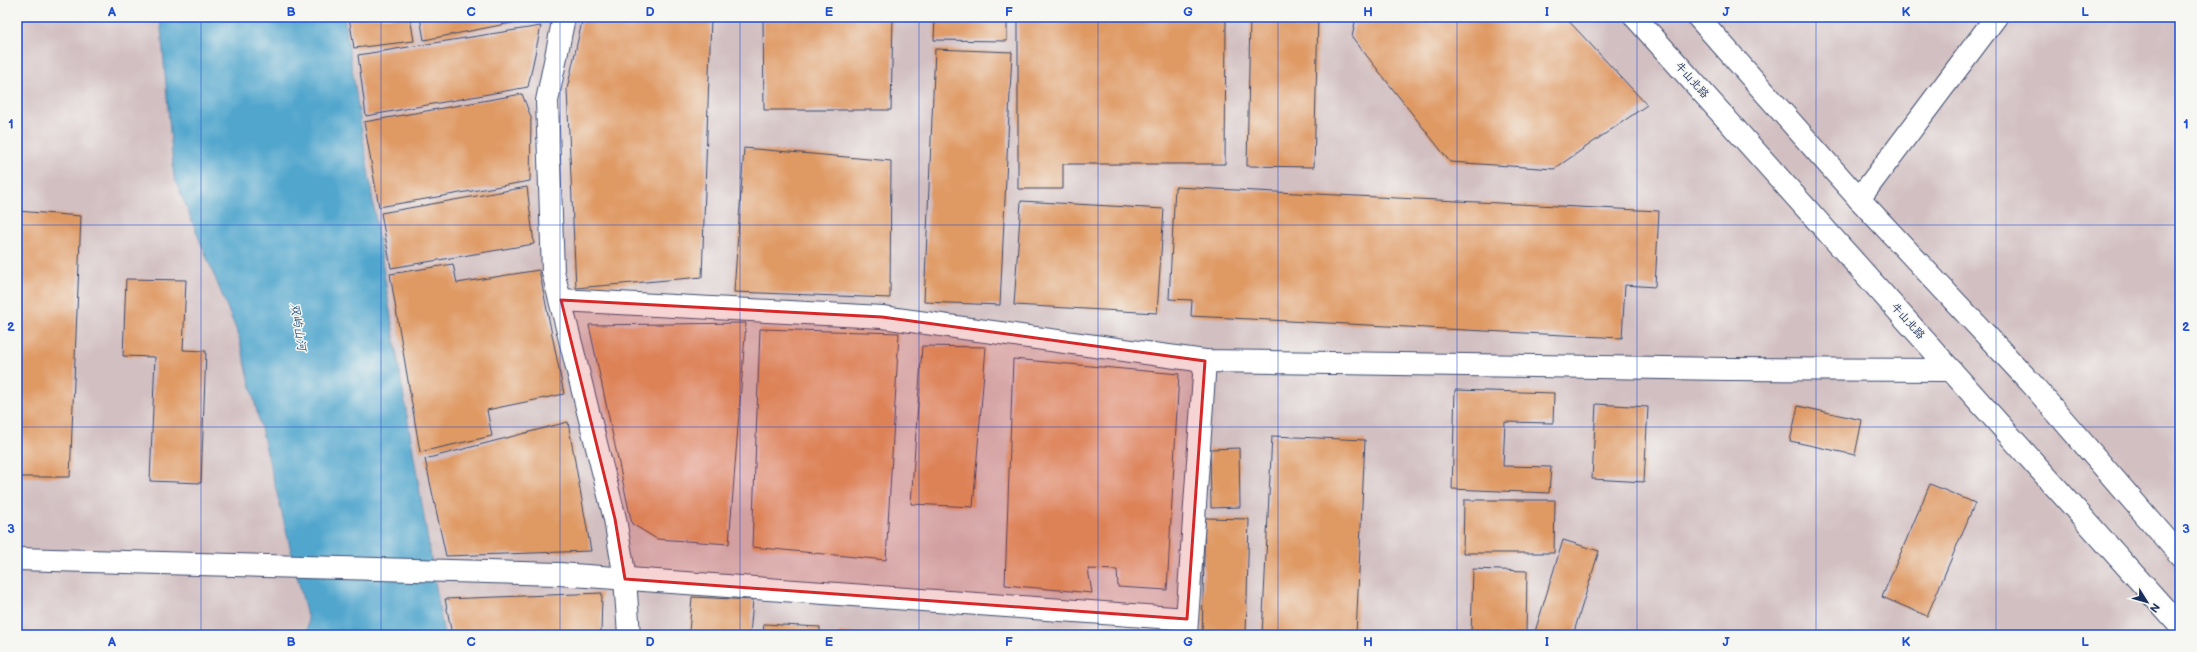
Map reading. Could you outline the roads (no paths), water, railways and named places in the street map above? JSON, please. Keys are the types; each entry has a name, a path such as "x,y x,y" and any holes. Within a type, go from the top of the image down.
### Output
{"street":[{"path":"564,17 547,101 553,272 615,519 625,579 629,635"},
{"name":"牛山北路","path":"1635,17 2180,626"},
{"path":"1698,17 1859,199 2031,383 2180,555"},
{"path":"1859,199 1996,17"},
{"path":"561,300 882,317 1205,361 1734,369 1951,370"},
{"path":"17,559 559,574 1186,627 1205,361"}],"water":[{"name":"双屿山河","path":"160,17 344,17 398,362 444,635 307,635 308,620 238,334 174,177"}]}
